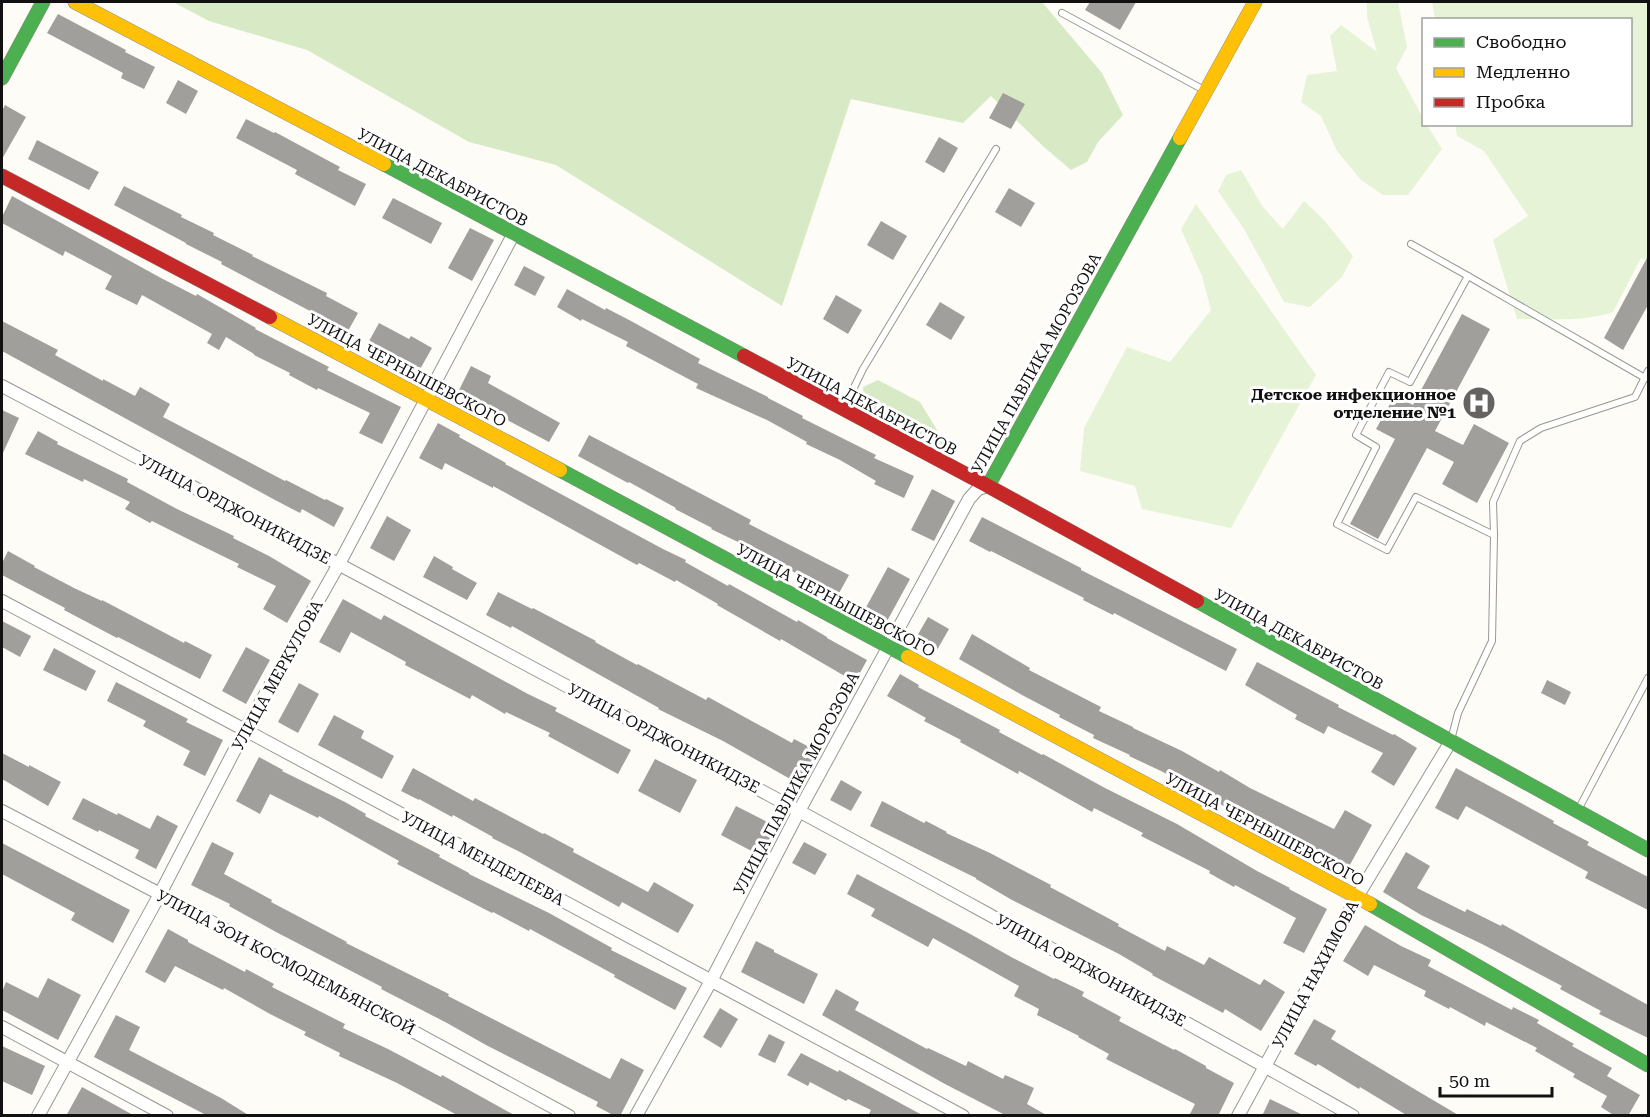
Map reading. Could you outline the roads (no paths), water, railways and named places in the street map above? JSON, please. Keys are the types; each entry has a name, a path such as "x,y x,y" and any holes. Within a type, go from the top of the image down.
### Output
{"street":[{"path":"2,78 43,2"},
{"name":"УЛИЦА ДЕКАБРИСТОВ","path":"75,2 988,486 1648,850"},
{"name":"УЛИЦА ПАВЛИКА МОРОЗОВА","path":"636,1116 711,981 799,811 969,499 978,489 988,486 1256,2"},
{"name":"УЛИЦА ЧЕРНЫШЕВСКОГО","path":"2,176 427,399 1357,897 1648,1065"},
{"name":"УЛИЦА МЕРКУЛОВА","path":"38,1116 160,894 245,730 339,564 514,233"},
{"name":"УЛИЦА ОРДЖОНИКИДЗЕ","path":"2,386 799,811 1353,1116"},
{"name":"УЛИЦА МЕНДЕЛЕЕВА","path":"2,601 963,1116"},
{"name":"УЛИЦА НАХИМОВА","path":"1238,1116 1357,897 1451,741"},
{"name":"УЛИЦА ЗОИ КОСМОДЕМЬЯНСКОЙ","path":"2,811 569,1116"},
{"path":"2,1027 167,1116"}],"lane":[{"path":"1062,14 1207,91"},
{"path":"844,409 863,369 996,149"},
{"path":"1411,244 1645,378"},
{"path":"1468,276 1410,382 1389,372 1356,435 1377,447 1337,524 1387,550 1416,497 1494,535"},
{"path":"1451,741 1458,713 1492,640 1493,502 1520,441 1541,428 1635,397 1648,371"},
{"path":"1578,811 1648,682"}],"place":[{"name":"Детское инфекционное отделение №1","path":"1479,403"}]}
